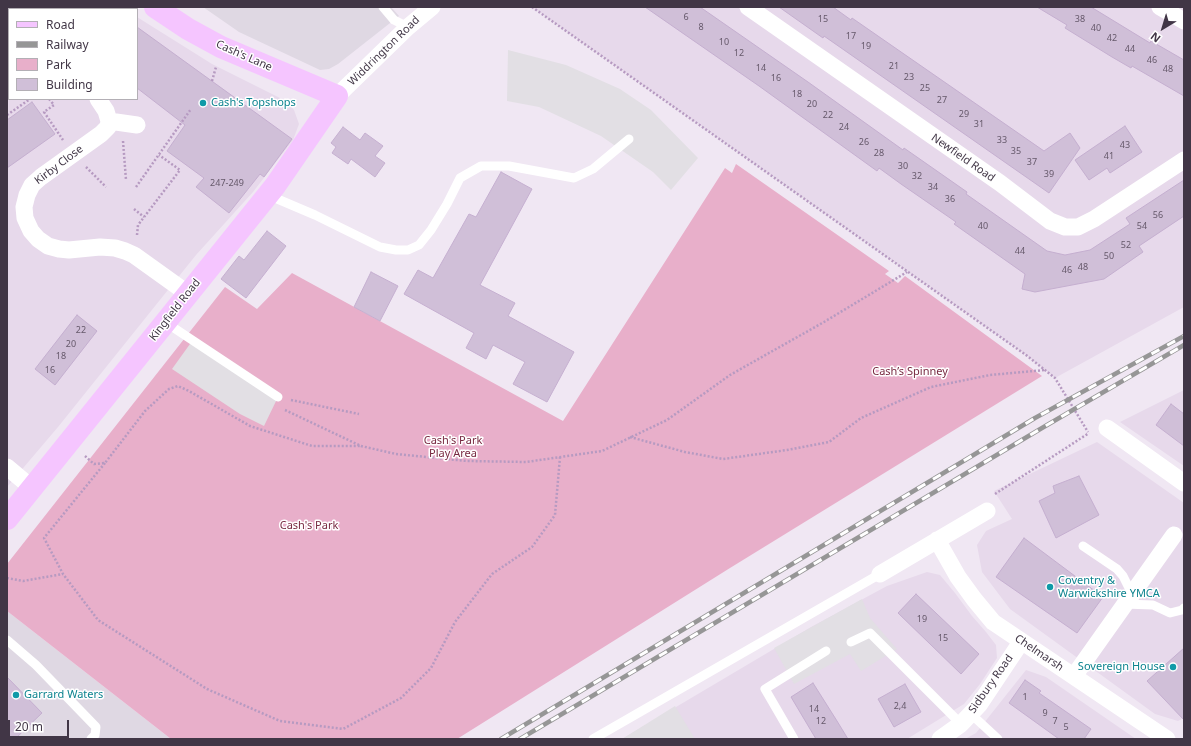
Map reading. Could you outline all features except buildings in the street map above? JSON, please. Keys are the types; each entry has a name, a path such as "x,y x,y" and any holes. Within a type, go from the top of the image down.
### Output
{"street":[{"name":"Cash's Lane","path":"155,7 188,29 221,47 337,96"},
{"name":"Widdrington Road","path":"337,96 408,27 432,7"},
{"name":"Newfield Road","path":"748,7 1000,183 1050,221 1065,227 1078,227 1094,219 1184,160"},
{"path":"1160,7 1184,21"},
{"name":"Kingfield Road","path":"7,519 187,293 268,195 337,96"},
{"path":"99,100 106,111 123,123"},
{"name":"Kirby Close","path":"123,123 108,127 101,134 40,177 32,185 27,195 24,207 25,218 31,231 38,239 48,246 69,250 100,247 115,248 134,256 187,293"},
{"path":"1107,428 1184,482"},
{"path":"7,467 32,488"},
{"path":"880,574 987,511"},
{"path":"1074,676 1174,535"},
{"name":"Chelmarsh","path":"937,540 958,576 993,622 1167,739"},
{"name":"Sidbury Road","path":"940,739 966,719 980,705 1021,642"}],"lane":[{"path":"383,7 394,20 408,27"},
{"path":"268,195 315,215 380,247 396,250 408,250 419,245 432,230 460,178 481,166 508,166 574,178 593,169 629,140"},
{"path":"165,322 278,397"},
{"path":"1083,546 1117,569 1123,576 1128,599 1154,605 1170,613 1182,610 1184,608"},
{"path":"593,739 880,574"},
{"path":"851,642 870,633 966,719 998,739"},
{"path":"7,640 36,665 96,727 95,735 91,739"},
{"path":"794,739 765,689 826,651"}],"path":[{"path":"532,7 1026,355 1055,378 1088,433 989,498 987,511"},
{"path":"7,115 29,100"},
{"path":"50,100 54,106 44,112 73,154 106,187"},
{"path":"136,187 191,109"},
{"path":"123,123 126,180"},
{"path":"134,256 138,225 180,170 159,155"},
{"path":"134,209 144,217"},
{"path":"560,457 556,515 532,547 492,574 455,622 431,668 401,698 343,729 280,721 207,689 98,620 63,574 44,538 145,411 169,390 178,386 250,426 312,446 361,446 396,454 467,461 526,462 560,457 602,451 667,420 730,375 824,322 908,272"},
{"path":"630,437 685,452 723,459 787,450 829,442 861,418 931,387 990,375 1046,370"},
{"path":"278,397 359,414"},
{"path":"278,397 285,409 361,446"},
{"path":"68,443 94,464 105,463"},
{"path":"7,578 23,581 63,574"}],"shaded area":[{"path":"203,7 391,7 399,16 338,64 329,69 320,70 239,32"},
{"path":"532,7 1184,7 1184,307 1055,378 1026,355"},
{"path":"138,18 212,64 286,101 294,110 299,124 293,140 253,192 196,255 58,427 7,487 7,84 8,100 138,100"},
{"path":"508,50 566,65 620,89 651,110 698,158 671,190 653,172 601,136 539,107 507,101"},
{"path":"195,337 278,397 264,426 240,414 172,369"},
{"path":"1184,390 1184,466 1120,422"},
{"path":"1097,442 1184,503 1184,718 1178,721 1155,714 1010,609 982,572 977,545 986,531 1012,519 994,491"},
{"path":"927,572 940,575 955,593 996,645 997,658 980,684 964,704 907,739 622,739 811,627 887,586"},
{"path":"862,599 870,618 897,649 861,671 850,654 794,684 774,648"},
{"path":"7,611 171,739 7,739"},
{"path":"1026,670 1046,677 1136,739 965,739 976,733"},
{"path":"675,706 695,739 622,739"}],"green space":[{"name":"Cash's Park","path":"736,164 889,271 885,274 898,283 905,276 1042,376 730,568 457,739 171,739 7,611 7,564 225,287 257,309 292,273 563,421 725,168 732,173"}],"railway":[{"path":"501,739 1035,418 1184,336"},
{"path":"520,739 1184,345"}],"place":[{"name":"Cash's Topshops","path":"203,103"},
{"name":"Coventry & Warwickshire YMCA","path":"1050,587"},
{"name":"Sovereign House","path":"1173,667"},
{"name":"Garrard Waters","path":"16,695"}],"park label":[{"name":"Cash’s Spinney","path":"910,372"},
{"name":"Cash's Park Play Area","path":"453,447"}]}
